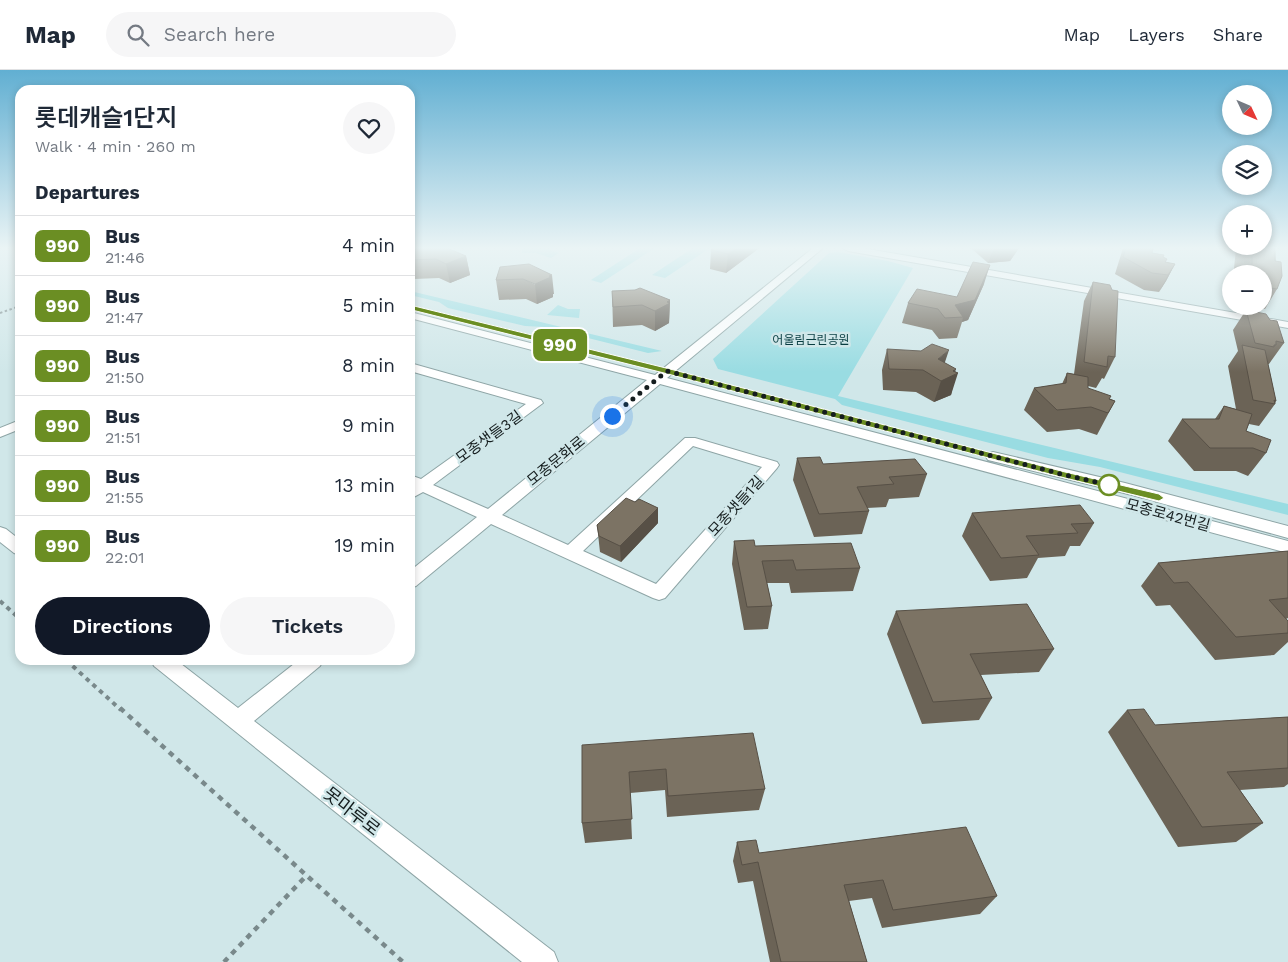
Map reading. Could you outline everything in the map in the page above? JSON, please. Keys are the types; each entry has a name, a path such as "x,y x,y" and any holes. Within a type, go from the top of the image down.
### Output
{"street":[{"name":"모종문화로","path":"415,576 767,290"},
{"path":"1086,290 1288,325"},
{"name":"모종로42번길","path":"415,308 1288,547"},
{"name":"모종로42번길","path":"415,316 662,375 1055,473 1125,488 1288,532"},
{"name":"모종샛들3길","path":"415,368 536,403 415,486"},
{"path":"0,433 15,426"},
{"name":"모종샛들1길","path":"415,487 490,515 571,552 659,592 772,465 690,441 571,552"},
{"path":"0,533 15,545"},
{"name":"못마루로","path":"167,665 544,962"},
{"path":"238,721 307,665"}],"path":[{"path":"0,313 15,308"},
{"path":"0,601 15,614"},
{"path":"72,665 403,962"},
{"path":"224,962 307,875"}],"green space":[{"name":"어울림근린공원","path":"789,290 900,290 838,396 1288,504 1288,515 1100,467 1048,458 842,405 835,399 718,369 713,359"},
{"path":"415,292 662,351 648,353 544,327 525,326 448,308 439,302 415,296"},
{"path":"558,305 568,309 580,309 579,318 547,315"}],"building":[{"path":"644,290 670,300 667,302 670,303 655,311 642,305 613,307 612,291"},
{"path":"917,290 957,297 960,290 979,290 975,300 955,305 963,317 945,318 938,309 908,303"},
{"path":"1092,290 1118,291 1115,357 1108,356 1107,367 1084,362"},
{"path":"1247,315 1267,315 1270,320 1277,321 1284,343 1276,341 1274,347 1255,343"},
{"path":"932,344 949,350 938,359 956,369 953,371 958,373 941,381 923,370 889,369 887,349 921,351"},
{"path":"1242,345 1265,350 1276,401 1274,400 1275,404 1253,400"},
{"path":"1067,373 1088,377 1088,388 1111,396 1109,399 1115,401 1108,413 1091,407 1057,410 1034,388 1066,383"},
{"path":"1224,406 1252,414 1246,431 1271,440 1266,453 1253,448 1210,448 1182,419 1219,419"},
{"path":"820,457 823,464 915,459 927,474 889,477 894,484 857,487 869,511 819,514 797,458"},
{"path":"626,498 635,502 639,499 658,508 620,546 599,536 597,525"},
{"path":"1080,505 1094,523 1071,524 1078,533 1026,536 1039,555 1001,558 972,513"},
{"path":"754,540 755,546 851,543 860,568 796,570 793,560 762,561 772,606 747,607 734,541"},
{"path":"1288,551 1288,598 1269,600 1288,621 1288,633 1236,637 1188,582 1174,583 1158,563"},
{"path":"1027,604 1054,649 970,654 992,698 933,702 896,611"},
{"path":"1144,709 1155,725 1288,717 1288,768 1227,772 1263,823 1202,827 1127,710"},
{"path":"753,733 765,789 668,796 666,769 629,772 632,819 582,823 582,745"},
{"path":"966,827 997,896 893,910 883,880 844,885 867,962 781,962 758,862 742,865 737,842 756,840 759,853"}],"bus line":[{"name":"990","path":"415,308 1159,498"}],"route":[{"path":"612,416 667,371 1109,485"}]}
